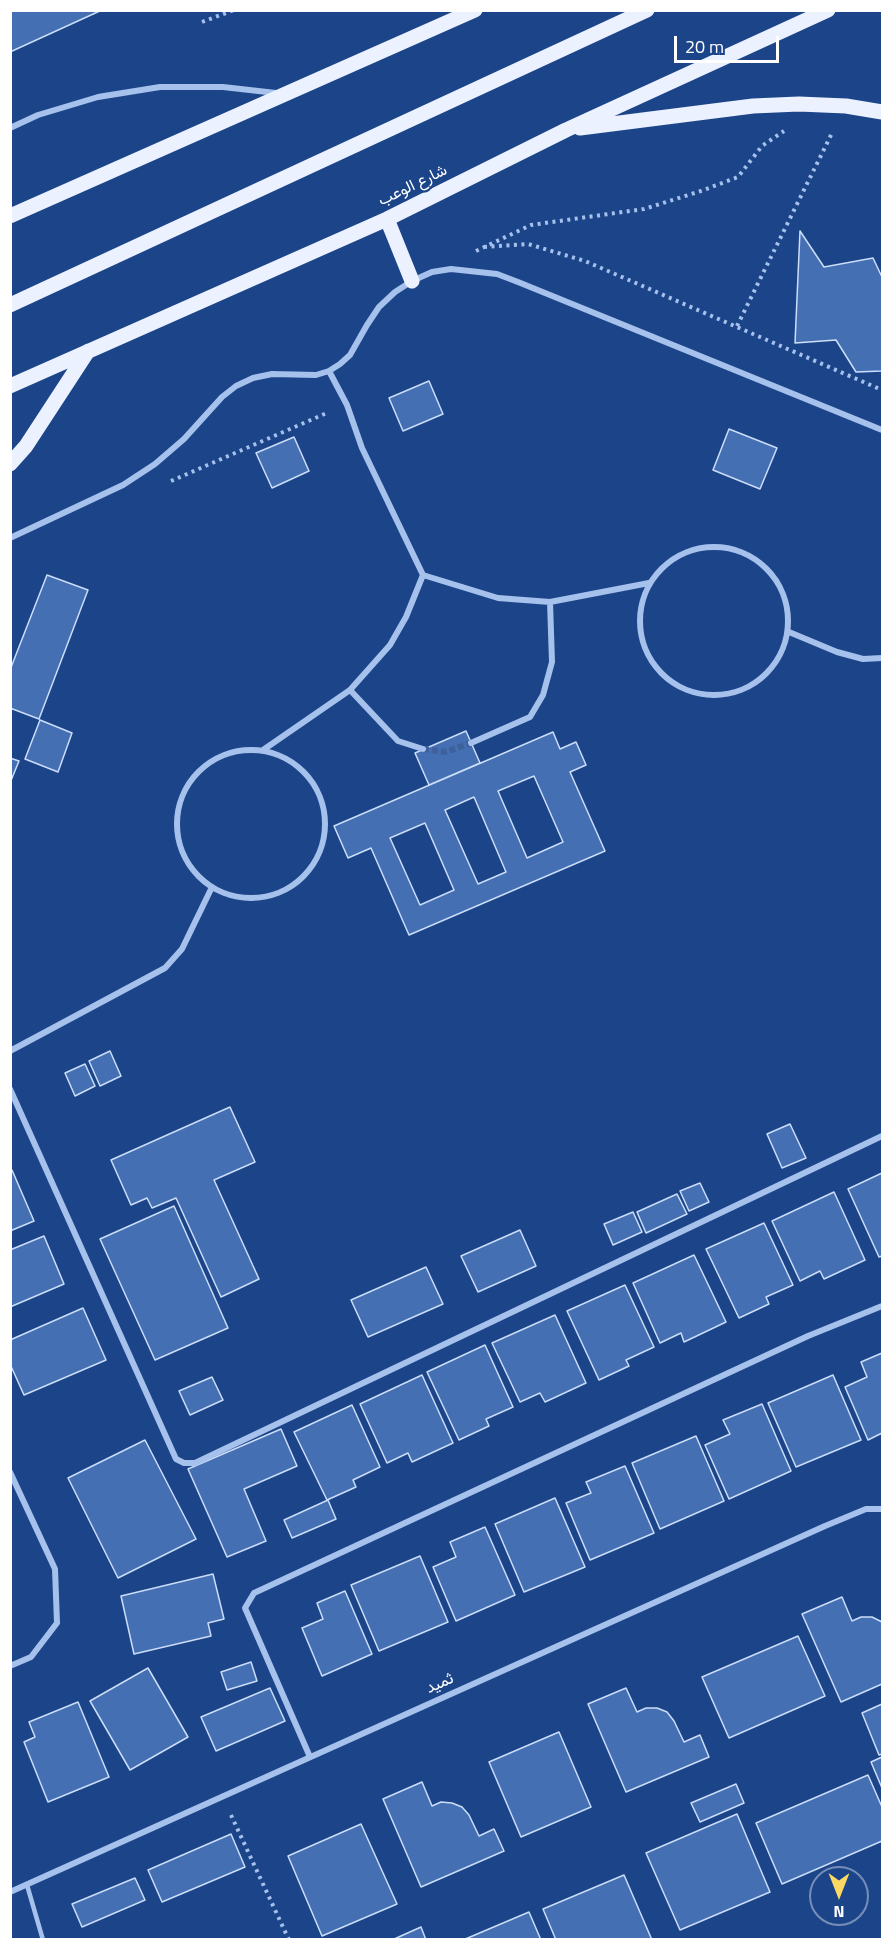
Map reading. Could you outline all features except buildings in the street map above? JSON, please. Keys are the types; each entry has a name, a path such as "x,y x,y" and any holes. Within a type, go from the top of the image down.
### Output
{"main road":[{"path":"10,216 475,10"},
{"path":"10,305 647,10"},
{"name":"شارع الوعب","path":"10,386 387,219 566,130 828,10"},
{"path":"566,130 753,106 799,104 846,106 882,112"},
{"path":"387,219 412,280"},
{"path":"10,465 26,446 88,351"}],"street":[{"path":"10,128 38,115 98,97 160,87 223,87 285,94"},
{"path":"10,538 88,503 155,464 184,439 222,397 236,386 253,378 272,375 303,376 329,371 350,355 379,307 412,280 432,272 451,270 496,274 882,430"},
{"path":"329,371 347,405 362,448 423,575 498,598 550,603 650,583"},
{"path":"724,547 752,557 774,576 787,603 789,632 779,659 759,681 733,694 704,695 676,686 654,666 641,640 639,611 650,583 669,561 695,549 724,547"},
{"path":"263,750 350,690 390,645 406,617 423,575"},
{"path":"471,743 530,717 543,695 552,662 550,603"},
{"path":"789,632 863,659 882,658"},
{"path":"350,690 398,741 423,749"},
{"path":"263,750 291,760 312,779 325,806 326,835 315,863 296,884 269,897 239,897 212,887 190,868 178,841 177,812 187,784 207,763 234,751 263,750"},
{"path":"10,1051 165,968 182,949 212,887"},
{"path":"10,1089 176,1459 184,1463 195,1463 882,1136"},
{"path":"310,1757 245,1608 254,1593 808,1336 882,1306"},
{"path":"10,1472 55,1569 57,1623 31,1657 10,1666"},
{"name":"ثميد","path":"10,1892 825,1526 866,1509 882,1509"}],"lane":[{"path":"27,1884 44,1940"}],"path":[{"path":"202,22 234,10"},
{"path":"737,326 846,106"},
{"path":"791,127 762,146 738,177 644,209 531,225 481,247 528,244 585,261 882,390"},
{"path":"162,485 347,405"},
{"path":"222,1796 289,1940"}],"tunnel":[{"path":"423,749 446,752 471,743"}]}
